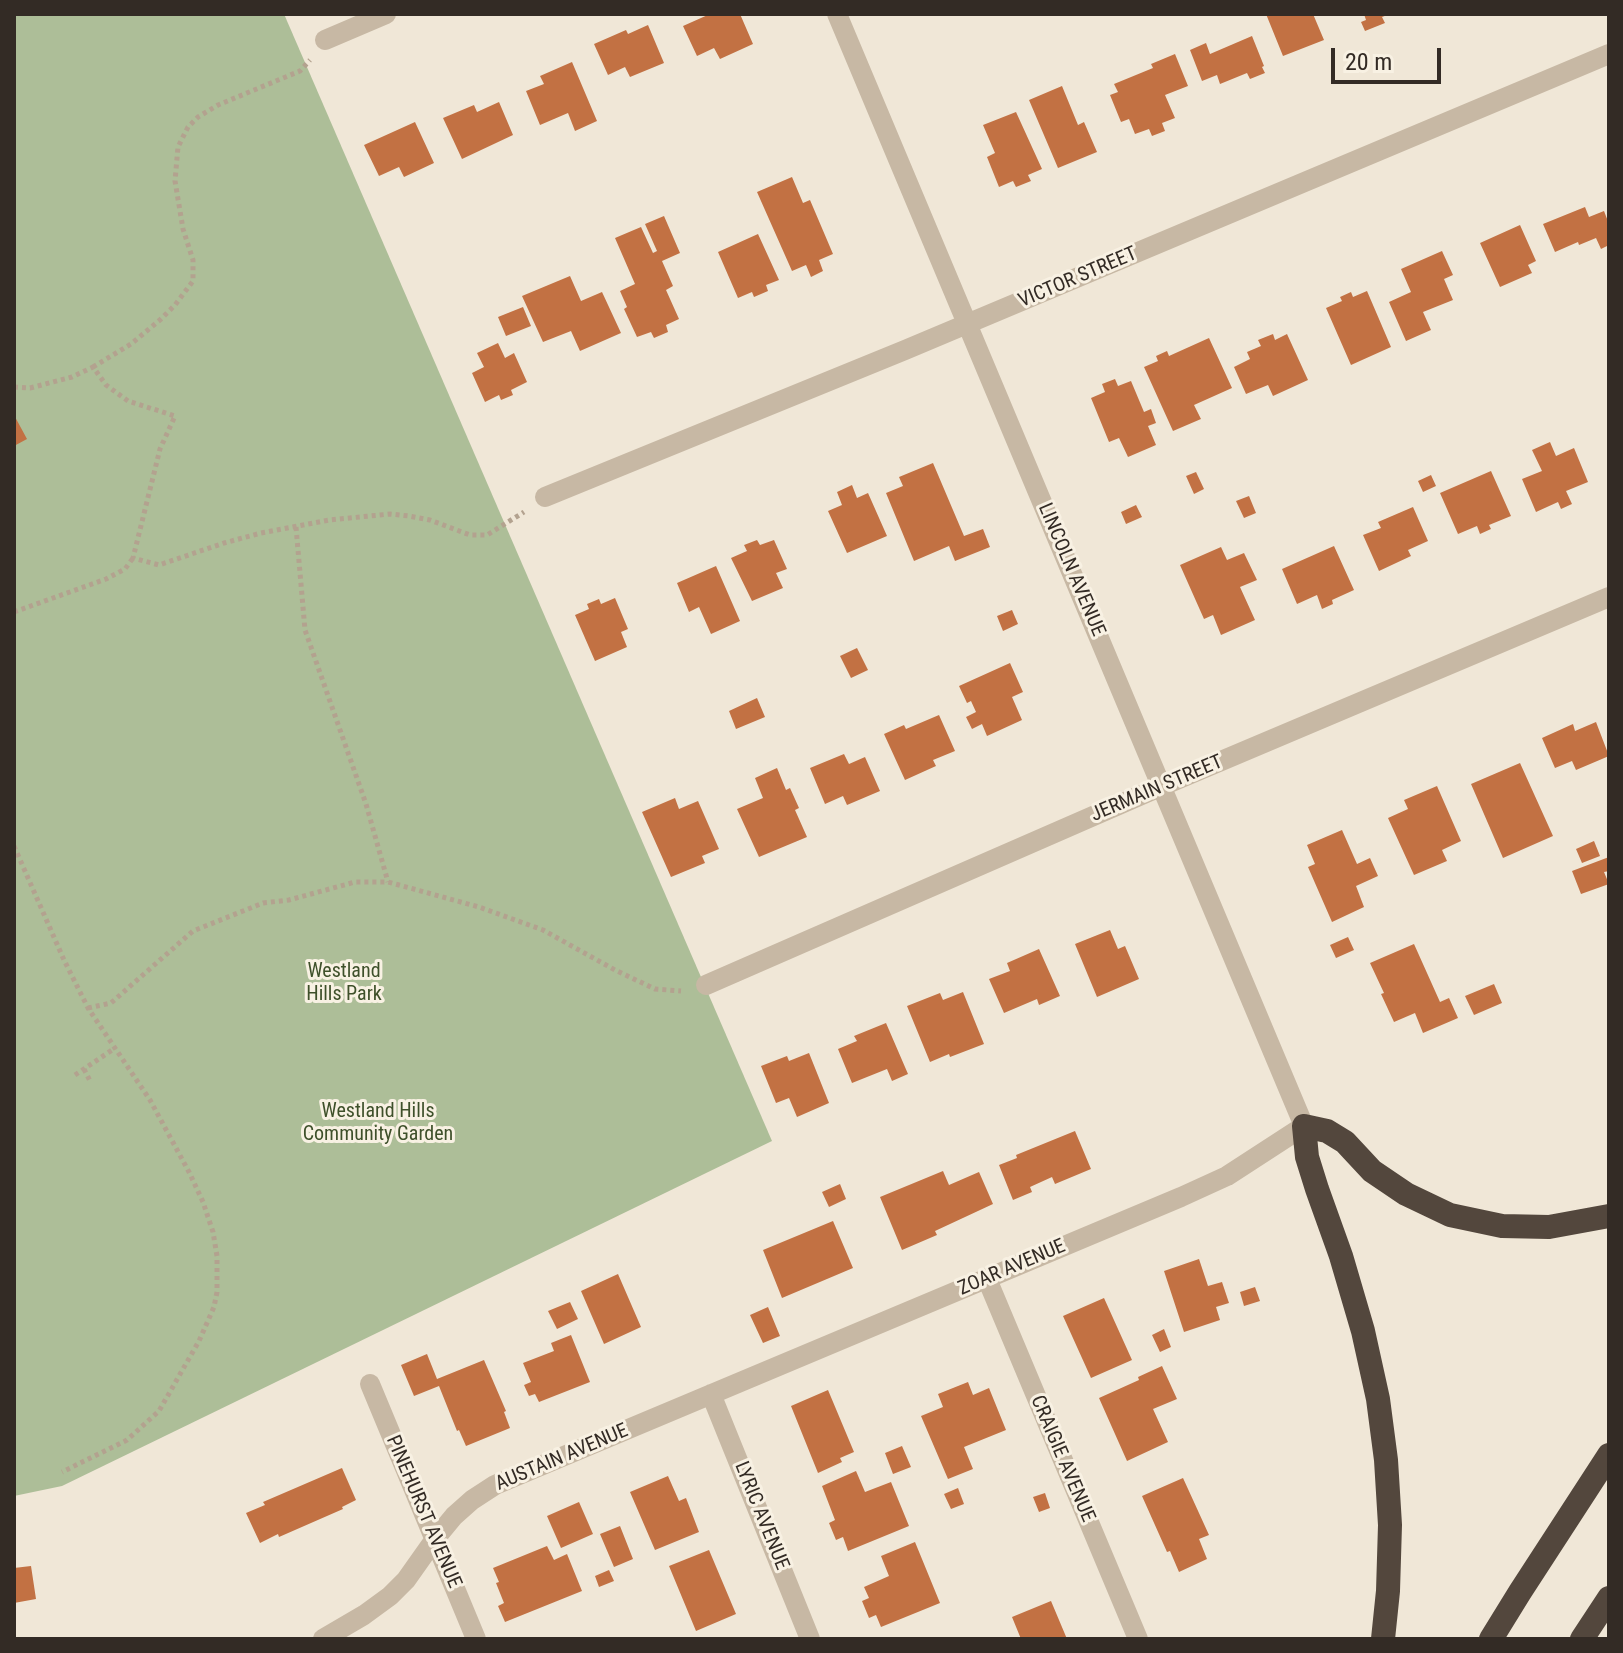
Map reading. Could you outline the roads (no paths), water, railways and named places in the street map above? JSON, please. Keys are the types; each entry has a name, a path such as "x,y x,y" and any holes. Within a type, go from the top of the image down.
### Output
{"highway":[{"path":"1383,1639 1390,1525 1378,1399 1363,1331 1341,1256 1307,1157 1304,1126 1327,1131 1345,1142 1372,1171 1406,1194 1450,1215 1502,1226 1549,1227 1609,1216"},
{"path":"1491,1639 1609,1455"},
{"path":"1582,1639 1609,1598"}],"street":[{"path":"325,40 386,14"},
{"name":"LINCOLN AVENUE","path":"837,14 1304,1126"},
{"name":"VICTOR STREET","path":"545,497 967,324 1609,54"},
{"name":"JERMAIN STREET","path":"706,985 1162,786 1609,597"},
{"name":"ZOAR AVENUE","path":"711,1394 1227,1176 1304,1126"},
{"name":"CRAIGIE AVENUE","path":"987,1279 1138,1639"},
{"name":"PINEHURST AVENUE","path":"370,1384 476,1639"},
{"name":"AUSTAIN AVENUE","path":"323,1639 390,1596 463,1508 495,1485 711,1394"},
{"name":"LYRIC AVENUE","path":"711,1394 810,1639"}],"park label":[{"name":"Westland Hills Park","path":"344,984"},
{"name":"Westland Hills Community Garden","path":"378,1124"}]}
